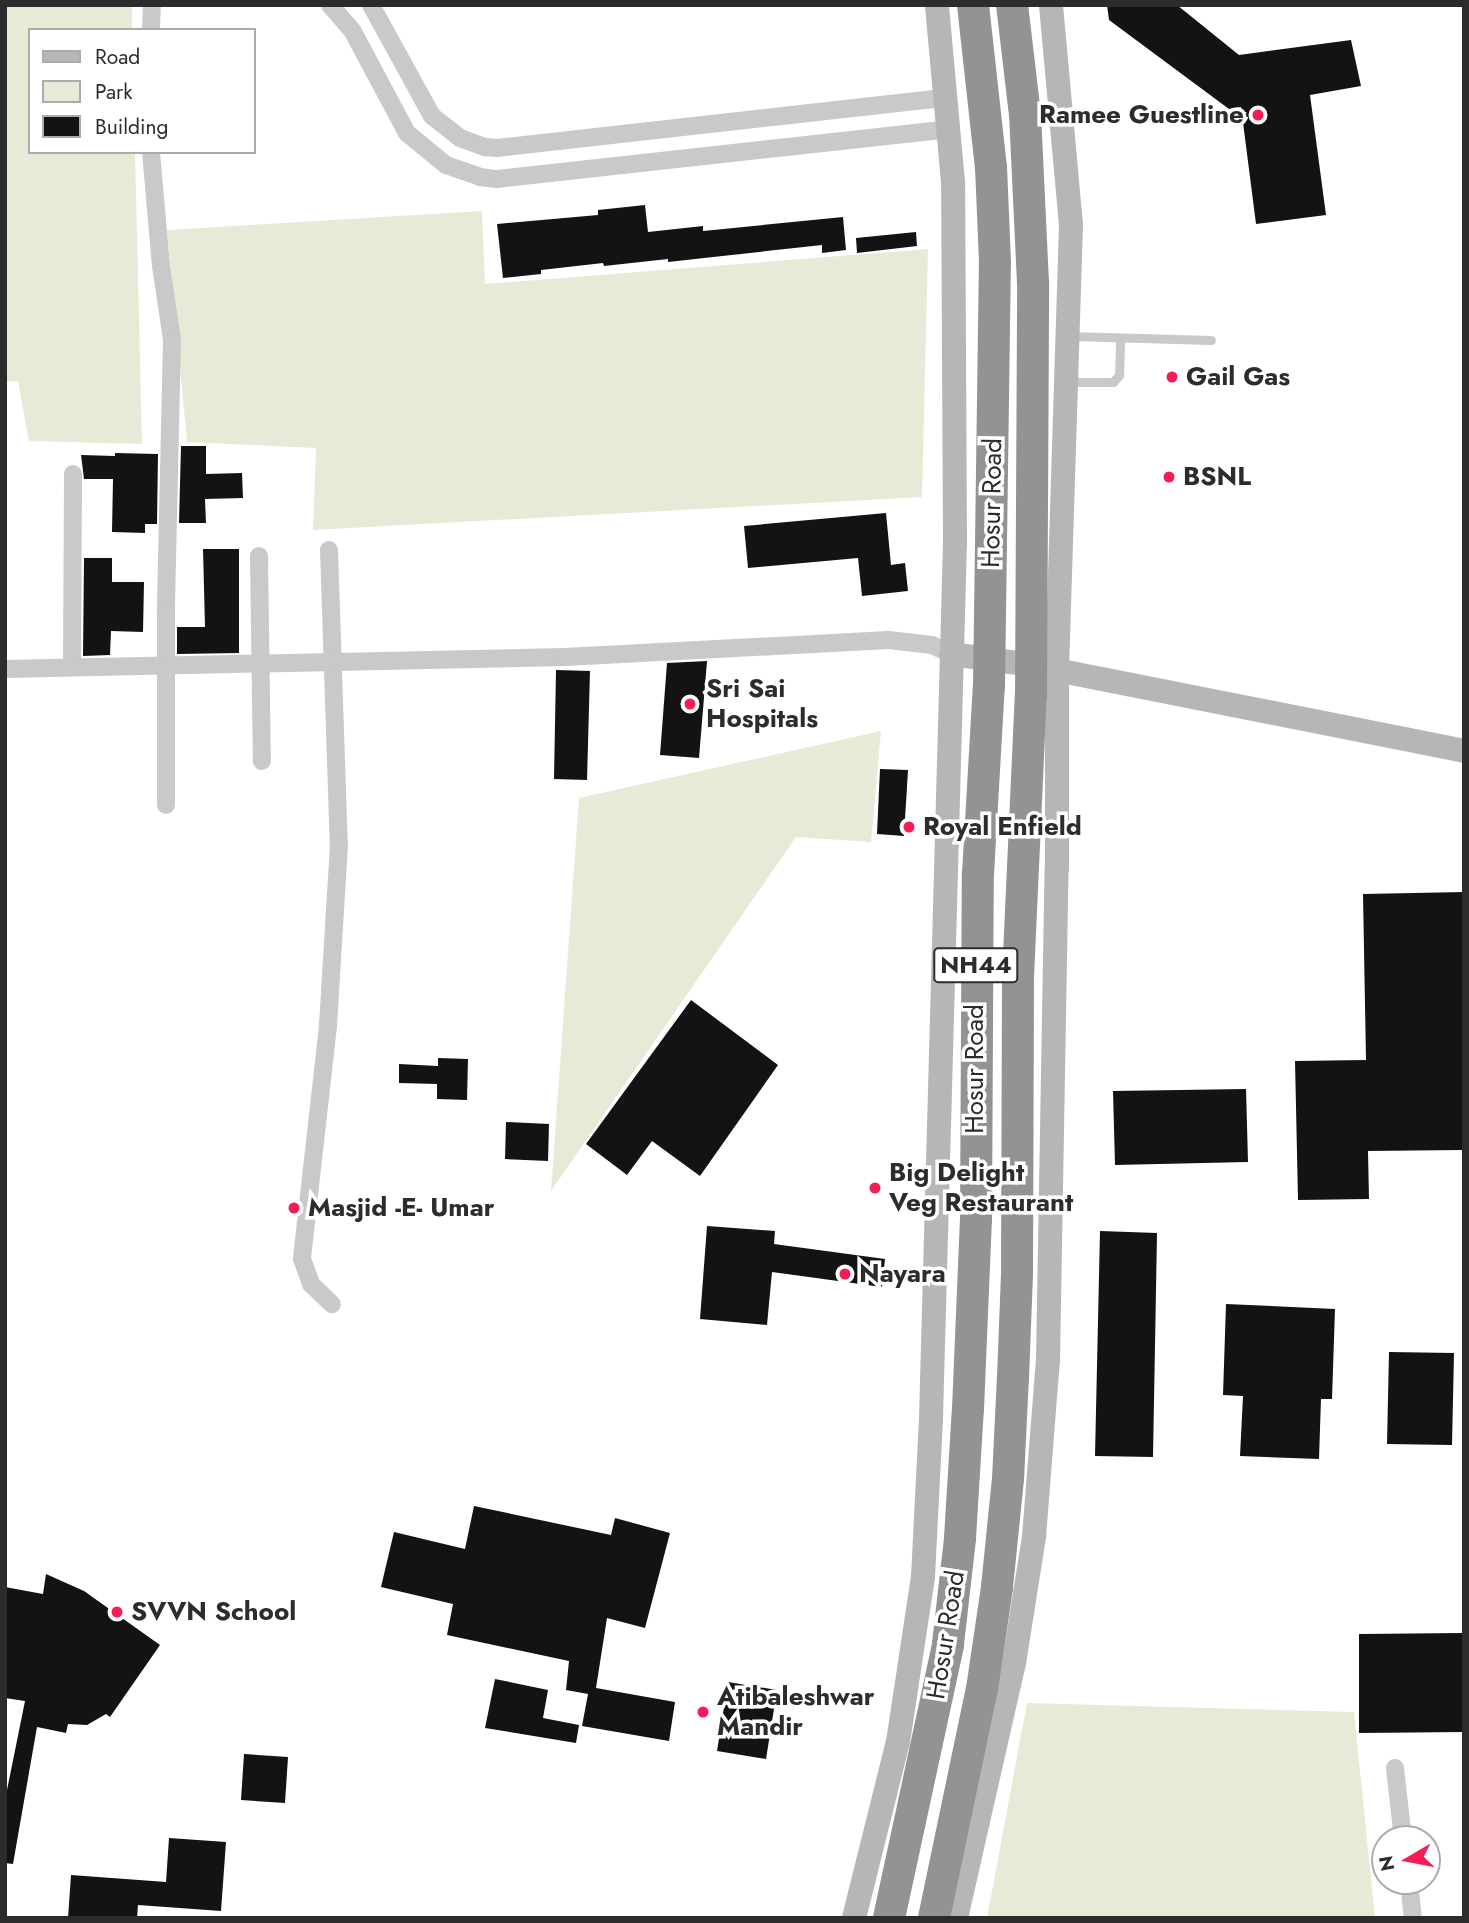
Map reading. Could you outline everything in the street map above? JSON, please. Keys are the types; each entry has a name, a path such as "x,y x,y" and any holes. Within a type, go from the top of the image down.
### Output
{"highway":[{"name":"Hosur Road","path":"889,1918 948,1644 960,1538 976,1220 977,888 989,660 995,262 991,167 973,5"},
{"name":"Hosur Road","path":"934,1918 982,1689 998,1587 1008,1479 1017,1272 1018,978 1044,667 1033,283 1025,115 1012,5"}],"street":[{"path":"151,28 152,5"},
{"path":"330,5 352,30 407,134 425,151 446,165 480,177 498,179 948,129"},
{"path":"371,5 432,116 460,138 485,147 945,98"},
{"path":"854,1918 898,1742 923,1577 932,1404 955,543 953,181 937,5"},
{"path":"956,1918 1014,1662 1034,1538 1049,1347 1057,868 1044,667 1067,382 1071,225 1051,5"},
{"path":"152,154 161,267 172,340 165,665 166,805"},
{"path":"72,667 73,474"},
{"path":"330,550 331,662 339,845 328,1026 302,1259 312,1284 332,1304"},
{"path":"259,556 262,761"},
{"path":"5,670 565,657 889,640 932,645 951,665"},
{"path":"951,665 989,660 1044,667 1464,751"},
{"path":"1395,1768 1402,1825"},
{"path":"1411,1895 1413,1918"}],"lane":[{"path":"1068,336 1211,340"},
{"path":"1067,382 1113,382 1119,375 1120,338"}],"green space":[{"path":"5,5 132,5 132,28 28,28 28,154 135,154 142,444 29,441 18,381 5,382"},
{"path":"482,211 485,284 928,249 922,497 313,530 316,448 187,442 167,230"},
{"path":"881,731 871,842 796,837 551,1191 579,798"},
{"path":"1027,1703 1354,1712 1375,1918 987,1918"}],"building":[{"path":"1107,5 1177,5 1239,55 1351,40 1361,86 1310,95 1326,215 1256,224 1241,107 1229,109 1109,20"},
{"path":"645,205 648,232 703,226 703,231 843,217 846,250 822,253 822,245 668,262 668,259 604,266 603,263 541,270 541,274 503,278 497,224 598,215 598,210"},
{"path":"916,232 917,246 857,253 856,238"},
{"path":"181,446 206,446 206,474 242,473 243,498 205,499 206,523 179,523"},
{"path":"115,453 158,454 157,524 145,524 145,533 112,532 113,479 84,479 81,455 115,456"},
{"path":"886,513 891,565 905,563 908,591 862,596 858,558 748,568 744,526"},
{"path":"203,549 239,549 239,653 177,654 177,627 205,627"},
{"path":"84,558 112,558 112,582 144,582 143,632 111,631 110,655 83,656"},
{"path":"707,661 699,758 660,755 667,663"},
{"path":"556,670 590,671 587,780 554,779"},
{"path":"880,769 908,770 904,836 877,834"},
{"path":"1464,892 1464,1150 1368,1151 1369,1199 1298,1200 1295,1061 1366,1060 1363,894"},
{"path":"691,1000 778,1065 700,1176 652,1141 627,1175 586,1144"},
{"path":"438,1058 468,1059 467,1100 437,1099 437,1084 399,1083 399,1064 438,1066"},
{"path":"1246,1089 1248,1162 1115,1165 1113,1091"},
{"path":"506,1122 549,1124 548,1161 505,1159"},
{"path":"707,1226 775,1231 774,1244 885,1259 882,1287 772,1272 767,1325 700,1319"},
{"path":"1100,1231 1157,1233 1153,1457 1095,1456"},
{"path":"1226,1304 1335,1309 1332,1399 1321,1399 1319,1459 1240,1456 1243,1396 1223,1395"},
{"path":"1389,1352 1454,1353 1452,1445 1387,1444"},
{"path":"474,1506 611,1535 615,1518 670,1533 645,1628 607,1618 596,1688 675,1702 669,1741 582,1726 588,1694 566,1690 569,1661 447,1635 453,1604 381,1587 394,1532 465,1549"},
{"path":"46,1574 84,1591 160,1645 110,1717 106,1714 87,1725 68,1724 66,1733 37,1727 13,1864 5,1863 5,1800 25,1701 5,1698 5,1587 43,1594"},
{"path":"1464,1633 1464,1732 1359,1733 1359,1634"},
{"path":"495,1679 548,1690 543,1718 579,1725 576,1743 485,1728"},
{"path":"728,1682 777,1690 766,1759 717,1751"},
{"path":"244,1754 288,1757 285,1803 241,1800"},
{"path":"169,1838 226,1842 221,1911 138,1905 137,1918 68,1918 71,1875 166,1882"}],"place":[{"name":"Ramee Guestline","path":"1258,115"},
{"name":"Gail Gas","path":"1172,377"},
{"name":"BSNL","path":"1169,477"},
{"name":"Sri Sai Hospitals","path":"690,704"},
{"name":"Royal Enfield","path":"909,827"},
{"name":"Big Delight Veg Restaurant","path":"875,1188"},
{"name":"Masjid -E- Umar","path":"294,1208"},
{"name":"Nayara","path":"845,1274"},
{"name":"SVVN School","path":"117,1612"},
{"name":"Atibaleshwar Mandir","path":"703,1712"}]}
